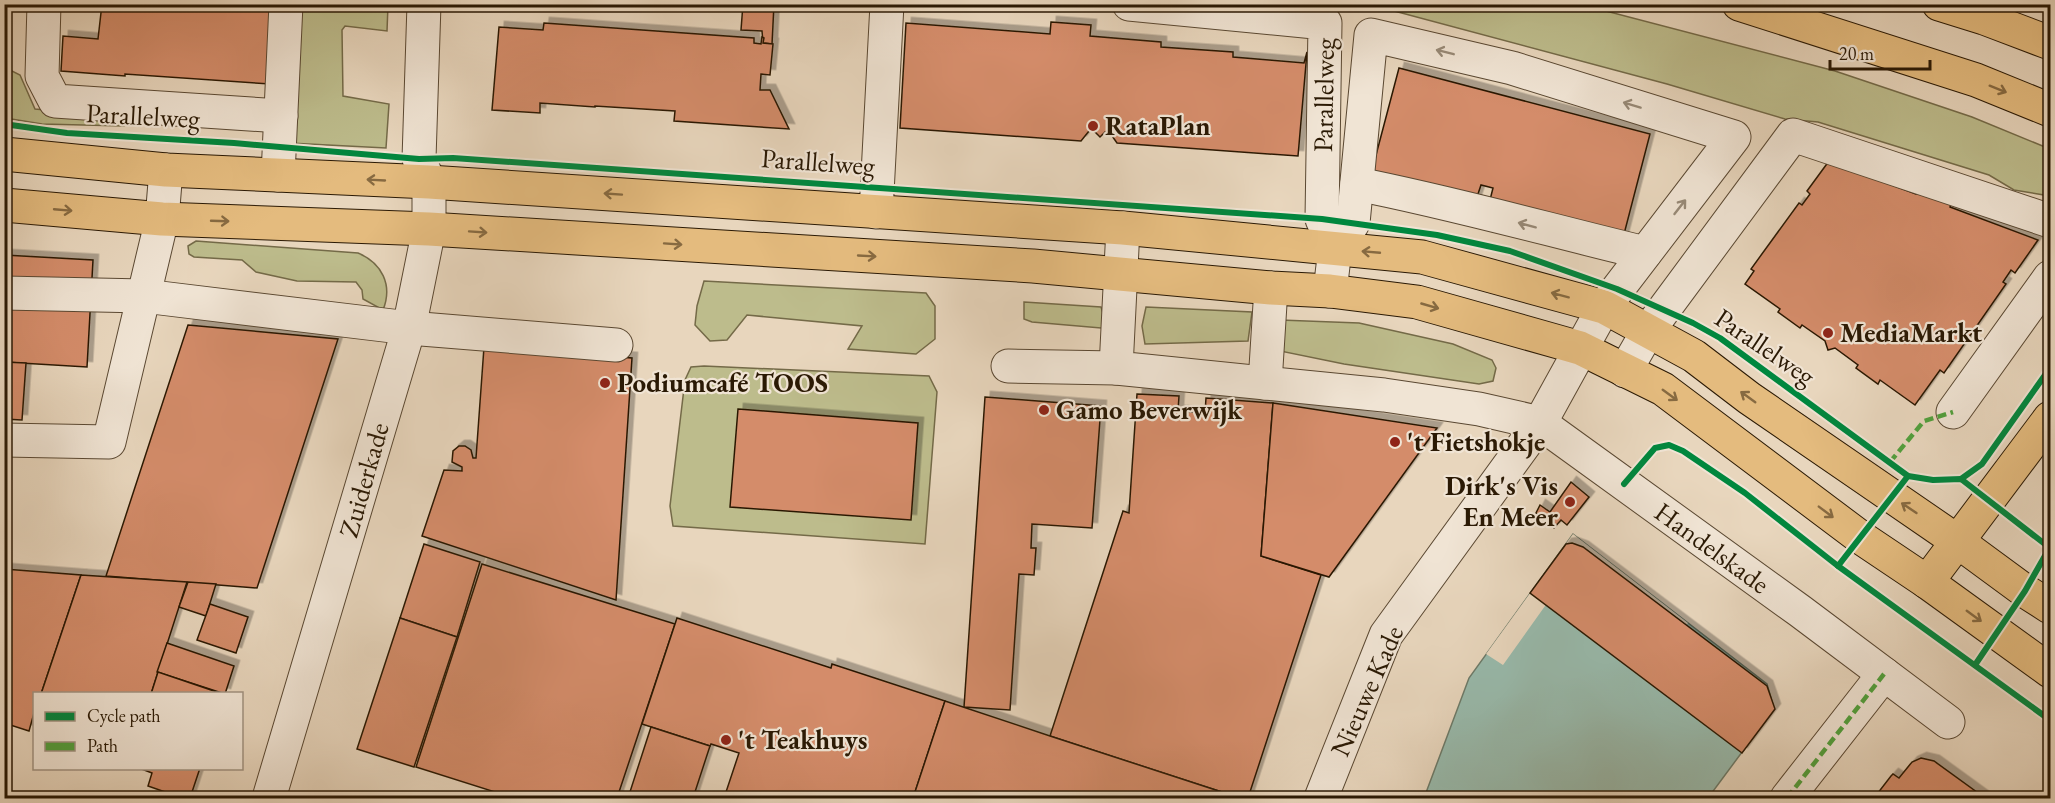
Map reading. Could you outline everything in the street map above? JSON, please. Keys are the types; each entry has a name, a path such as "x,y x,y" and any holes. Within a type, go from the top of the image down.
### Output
{"main road":[{"path":"1738,4 1976,80 2050,110"},
{"path":"1940,4 2050,43"},
{"name":"Parallelweg","path":"13,155 165,170 278,175 424,171 876,212 1123,228 1422,257 1604,307 1694,356 1749,398 1957,540 2050,607"},
{"path":"4,205 162,219 429,229 1033,266 1271,288 1330,291 1417,302 1580,348 1663,389 1860,537 1927,582 2050,671"},
{"path":"1927,582 2050,418"}],"street":[{"name":"Parallelweg","path":"44,4 42,76 55,100 280,116"},
{"path":"278,175 286,4"},
{"path":"424,4 424,171"},
{"name":"Parallelweg","path":"876,212 887,4"},
{"name":"Parallelweg","path":"1129,4 1325,23 1322,219 1335,249"},
{"name":"Parallelweg","path":"1335,249 1353,223 1371,35 1512,69 1734,137 1604,307 1580,348"},
{"path":"1625,371 1648,331 1793,135 2050,221"},
{"name":"Parallelweg","path":"4,440 109,442 162,219 165,170"},
{"name":"Zuiderkade","path":"275,797 409,328 429,229 424,171"},
{"name":"Parallelweg","path":"1357,184 1413,195 1645,253"},
{"path":"1116,368 1123,228"},
{"path":"1330,291 1335,249"},
{"path":"1953,412 2050,278"},
{"path":"1265,383 1271,288"},
{"path":"4,293 144,296 409,328 616,345"},
{"name":"Nieuwe Kade","path":"1321,798 1386,635 1540,423 1580,348"},
{"path":"1008,366 1116,368 1396,397 1479,409 1540,423"},
{"name":"Handelskade","path":"1540,423 1948,722"},
{"path":"1787,798 1884,674"}],"shaded area":[{"path":"299,5 388,5 387,31 345,26 342,30 343,96 389,104 386,148 289,143"},
{"path":"1352,5 1583,5 1835,71 1972,117 2050,149 2050,196 2014,190 1989,175 1818,122 1785,119 1667,84 1383,8"},
{"path":"4,67 20,75 35,109 113,116 123,126 42,124 5,118"},
{"path":"196,241 358,253 373,263 383,276 387,292 383,310 363,299 362,290 356,282 297,281 256,272 242,260 194,257 189,254 188,246"},
{"path":"704,281 926,293 935,306 935,339 916,354 848,349 862,326 747,315 727,340 710,341 695,325 697,306"},
{"path":"1024,302 1101,307 1106,323 1101,328 1032,322 1024,319"},
{"path":"1146,307 1252,312 1248,341 1145,344 1142,326"},
{"path":"1280,320 1359,323 1453,344 1492,360 1496,368 1493,381 1479,384 1344,364 1280,351"},
{"path":"691,367 929,376 937,392 925,544 673,526 670,506 685,380"},
{"path":"1573,534 1767,684 1774,709 1708,798 1424,798 1469,678"}],"pier":[{"path":"1573,534 1688,623 1677,638 1550,599 1503,665 1486,654"}],"building":[{"path":"102,4 275,4 270,84 61,71 63,36 98,39"},
{"path":"743,4 774,4 772,44 763,43 762,31 741,30"},
{"path":"1051,22 1091,25 1090,36 1161,42 1161,47 1233,52 1233,57 1304,63 1307,52 1298,156 1117,143 1110,133 1105,132 1100,137 1094,131 1089,131 1081,141 900,128 906,23 1050,34"},
{"path":"544,23 754,38 754,43 761,44 762,37 764,38 763,43 773,44 770,75 761,74 760,90 770,90 789,129 674,121 675,111 540,103 540,113 492,110 499,27 543,30"},
{"path":"1399,68 1650,134 1623,238 1489,204 1493,188 1481,185 1476,200 1371,174"},
{"path":"1829,161 1916,194 1920,185 1953,197 1950,207 2038,240 2015,273 2011,270 2003,282 2006,284 1944,373 1940,370 1915,405 1880,380 1878,384 1856,368 1858,365 1835,348 1828,350 1825,341 1802,325 1800,328 1778,312 1780,309 1745,284 1754,271 1751,269 1799,203 1802,205 1810,194 1807,191"},
{"path":"4,255 93,260 87,367 4,362"},
{"path":"188,325 338,339 257,588 106,576"},
{"path":"484,347 632,358 616,600 422,536 444,470 462,471 462,467 452,462 453,451 459,446 465,446 471,450 473,458 476,458"},
{"path":"4,362 26,363 22,420 4,419"},
{"path":"1137,394 1179,396 1178,411 1205,413 1206,398 1273,403 1261,556 1321,575 1248,798 1231,795 1050,736 1123,511 1129,513"},
{"path":"985,397 1101,406 1092,528 1032,524 1031,548 1036,548 1034,575 1019,574 1010,710 964,707"},
{"path":"1273,403 1437,428 1329,577 1261,556"},
{"path":"738,409 918,423 911,520 730,507"},
{"path":"1571,482 1589,497 1567,525 1561,520 1554,528 1536,513 1540,505 1550,512"},
{"path":"1572,543 1583,547 1767,686 1775,709 1742,753 1530,593 1566,544"},
{"path":"424,544 480,562 457,637 400,618"},
{"path":"482,564 675,624 617,798 514,798 416,767"},
{"path":"4,569 81,575 42,692 33,692 33,717 29,731 4,723"},
{"path":"81,575 187,582 152,692 42,692"},
{"path":"188,582 216,584 206,616 179,607"},
{"path":"210,604 248,617 236,653 197,640"},
{"path":"400,618 457,637 414,767 357,749"},
{"path":"677,618 831,668 832,664 945,701 913,798 724,798 739,753 642,724"},
{"path":"167,643 234,666 226,692 219,692 157,672"},
{"path":"158,672 217,692 152,692"},
{"path":"945,701 1231,795 1229,798 913,798"},
{"path":"651,727 710,746 693,798 628,798"},
{"path":"1921,758 1934,761 1985,798 1874,798 1893,774 1899,778 1912,762"},
{"path":"144,770 199,770 190,798 170,798 171,794 148,786 152,773"}],"marked path":[{"path":"1890,462 1924,421 1953,412"},
{"path":"1787,798 1884,674"}],"cycle path":[{"path":"4,124 67,133 234,143 419,159 453,158 1322,219 1437,235 1510,251 1617,289 1693,323 1720,338 1908,476 1933,480 1961,479 2050,548"},
{"path":"1961,479 1982,464 2050,368"},
{"path":"1624,484 1655,448 1669,445 1683,451 1745,493 1838,566 2050,720"},
{"path":"1838,566 1908,476"},
{"path":"1975,665 2025,591 2050,547"}],"place":[{"name":"RataPlan","path":"1093,126"},
{"name":"MediaMarkt","path":"1828,333"},
{"name":"Podiumcafé TOOS","path":"605,383"},
{"name":"Gamo Beverwijk","path":"1044,410"},
{"name":"'t Fietshokje","path":"1395,442"},
{"name":"Dirk's Vis En Meer","path":"1570,502"},
{"name":"'t Teakhuys","path":"726,740"}]}
